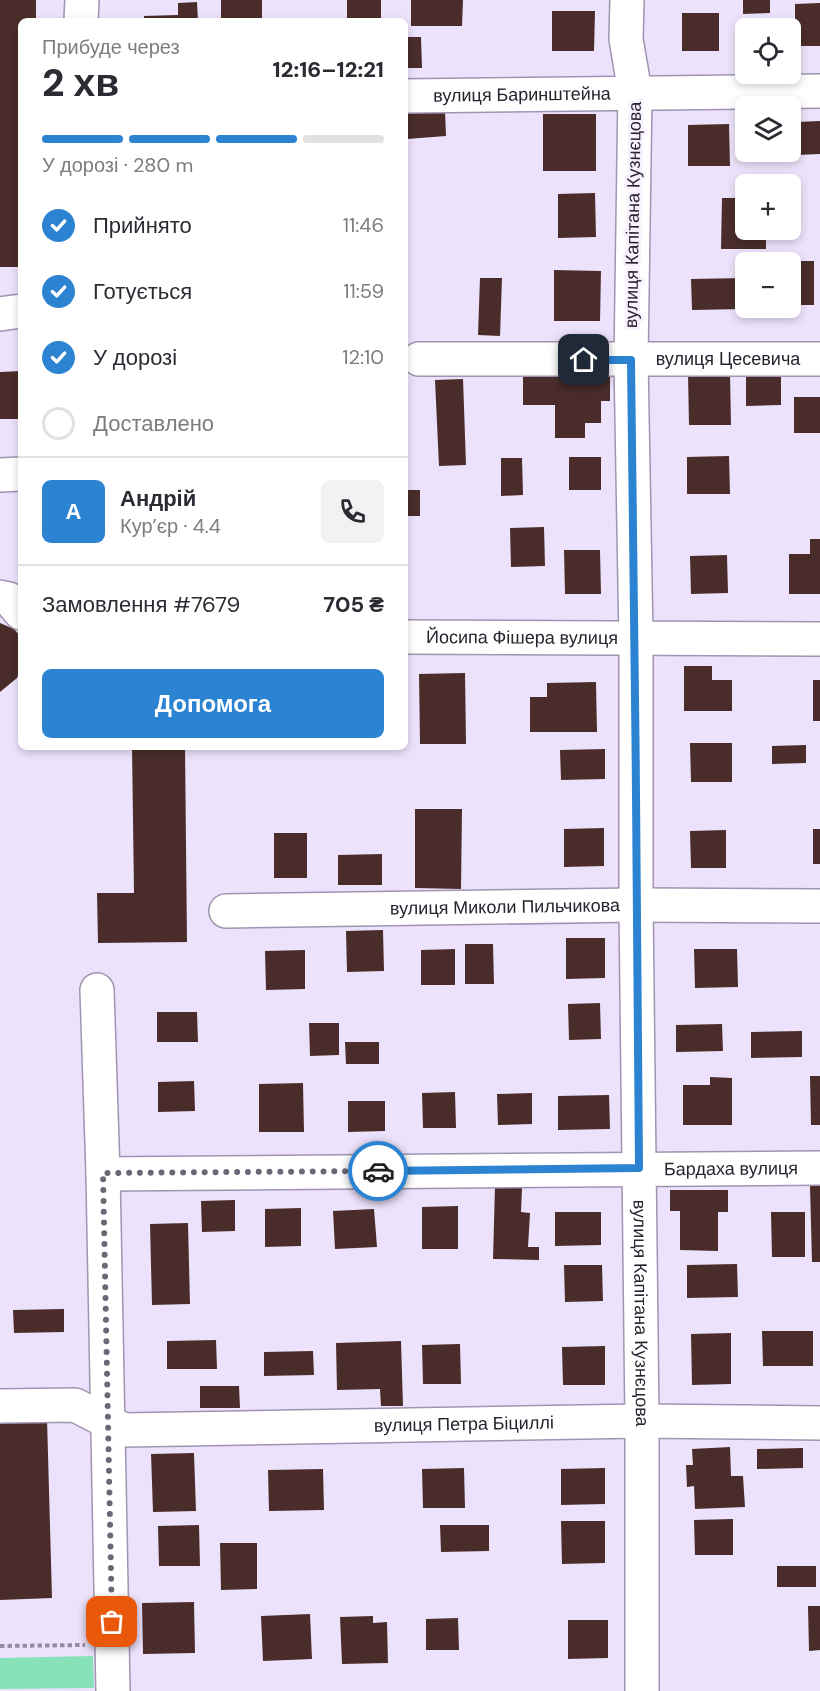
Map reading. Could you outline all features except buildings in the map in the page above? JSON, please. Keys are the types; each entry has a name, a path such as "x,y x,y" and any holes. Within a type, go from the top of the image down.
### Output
{"street":[{"path":"81,18 82,0"},
{"name":"вулиця Капітана Кузнєцова","path":"627,0 626,39 634,92 631,360 636,639 642,1691"},
{"name":"вулиця Баринштейна","path":"408,96 820,91"},
{"path":"0,314 18,311"},
{"name":"вулиця Цесевича","path":"419,359 820,359"},
{"path":"0,475 18,474"},
{"path":"0,597 9,600 18,610"},
{"name":"Йосипа Фішера вулиця","path":"408,637 820,639"},
{"name":"вулиця Миколи Пильчикова","path":"226,911 636,905 820,906"},
{"path":"97,990 103,1173 113,1691"},
{"name":"Бардаха вулиця","path":"103,1173 820,1168"},
{"name":"вулиця Петра Біциллі","path":"0,1406 75,1405 124,1430 642,1421 820,1423"}],"path":[{"path":"0,1646 112,1644"}],"green space":[{"path":"93,1656 94,1688 0,1689 0,1658"}],"way so far":[{"path":"112,1622 103,1173 378,1171"}],"route":[{"path":"378,1171 639,1168 636,639 631,360 584,360"}]}
